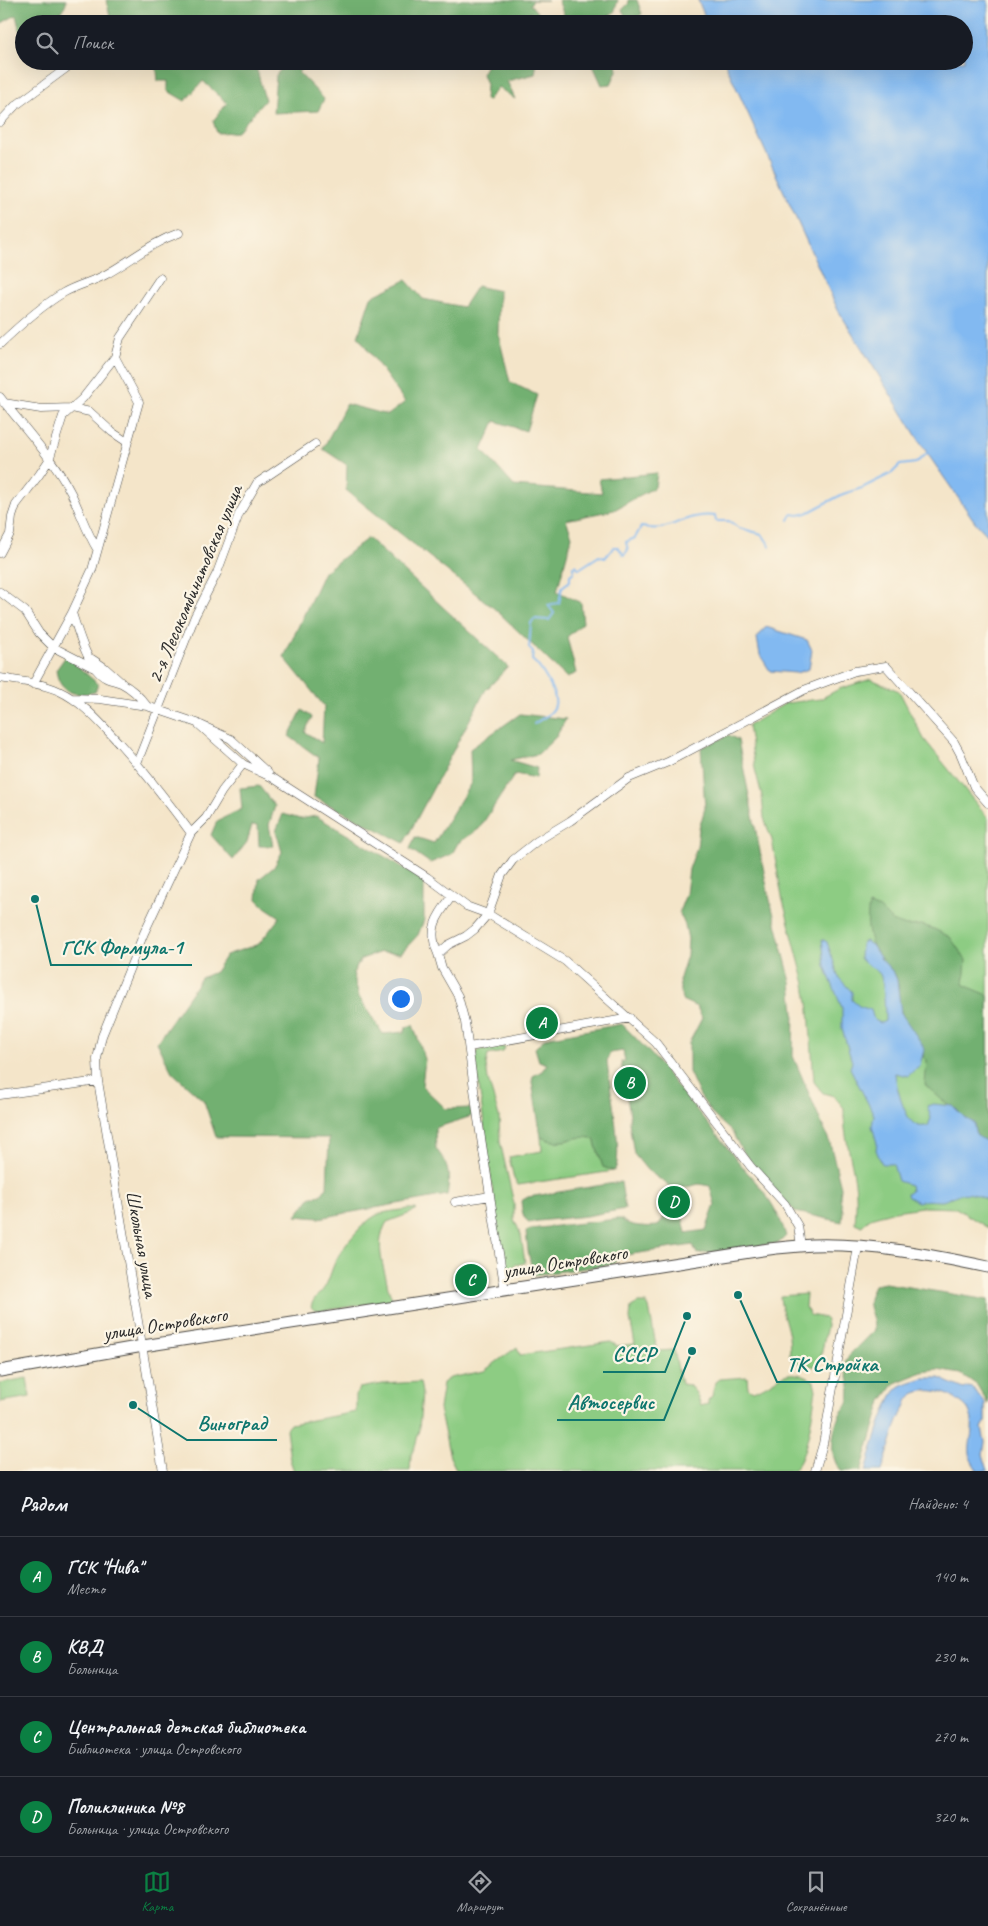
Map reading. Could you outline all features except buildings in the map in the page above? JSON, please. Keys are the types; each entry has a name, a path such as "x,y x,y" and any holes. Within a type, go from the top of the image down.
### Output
{"main road":[{"name":"улица Островского","path":"0,1371 143,1346 769,1249 801,1246 858,1247 907,1252 988,1267"}],"street":[{"path":"0,122 15,106 64,70"},
{"path":"0,344 30,316 64,292 106,275 140,251 179,233"},
{"path":"0,554 10,534 16,505 49,460 63,416 93,385 115,356 120,338 160,278"},
{"path":"33,684 72,613 92,570 139,402 115,356"},
{"path":"2,400 40,409 72,408 90,412 112,432 127,442"},
{"path":"2,400 49,460 71,493 97,549"},
{"name":"2-я Лесокомбинатовская улица","path":"137,763 195,616 216,573 239,514 256,483 314,444"},
{"path":"0,592 25,611 39,633 54,647 96,669"},
{"path":"72,613 83,644 96,669 105,678 123,684"},
{"path":"90,658 110,672 142,699 147,706"},
{"path":"438,954 448,945 476,929 488,914 502,875 512,860 629,778 676,758 804,690 855,671 886,666 893,672 954,742 974,787 988,803"},
{"path":"0,678 58,690 72,698 103,725 137,763 191,833"},
{"path":"72,698 100,699 147,706 211,728 231,739 273,778"},
{"path":"197,723 243,764 273,778 427,877 466,906 488,914 565,961 656,1043 750,1167 784,1204 798,1226 801,1246"},
{"name":"Школьная улица","path":"163,1471 98,1081 97,1059 102,1036 144,933 191,833 206,818 222,791 243,764"},
{"path":"452,896 436,916 433,928 434,946 442,968 458,996 465,1022 505,1291"},
{"path":"469,1047 630,1018"},
{"path":"0,1096 98,1081"},
{"path":"455,1202 490,1196"},
{"path":"815,1471 823,1444 858,1247"}],"green space":[{"path":"0,0 66,0 66,4 58,15 15,15 0,24"},
{"path":"106,0 534,0 530,4 539,15 532,15 531,12 527,15 110,15"},
{"path":"558,0 618,0 614,13 611,15 564,15"},
{"path":"628,0 637,0 642,14 625,15 622,10 629,3"},
{"path":"157,70 257,70 265,100 237,132 217,133 213,121 227,103 203,81 185,101 168,91 168,81 158,81"},
{"path":"280,70 300,70 298,72 324,99 318,111 273,113 276,75"},
{"path":"484,70 536,70 535,74 507,81 515,99 498,87 488,100 485,100 486,84 482,74"},
{"path":"595,70 617,70 611,84 602,85"},
{"path":"406,280 423,299 463,307 477,286 499,291 498,333 510,382 537,395 526,431 495,421 482,450 514,486 602,493 599,479 657,473 655,487 614,510 566,520 572,536 557,591 581,603 583,623 567,637 576,673 567,678 496,610 346,490 347,465 323,449 346,404 388,415 405,402 358,336 371,297"},
{"path":"368,538 508,667 485,691 404,843 314,797 319,758 289,736 302,710 312,717 305,732 322,743 324,706 284,657 324,572"},
{"path":"66,656 98,684 95,692 81,694 69,692 64,688 56,670"},
{"path":"871,679 899,691 924,739 988,818 988,1228 956,1208 922,1207 895,1211 870,1218 862,1226 855,1223 856,1188 845,1128 844,1108 834,1096 823,1093 814,1082 809,1010 805,984 782,897 772,840 764,818 762,796 755,769 748,726 786,703 820,699 839,689"},
{"path":"520,714 566,719 556,737 538,754 510,760 537,768 536,778 515,774 479,829 458,843 452,854 430,863 410,849 415,837 434,843 471,783 470,749"},
{"path":"729,735 738,740 768,892 791,982 794,1013 793,1056 830,1143 841,1187 842,1222 796,1212 780,1197 742,1151 732,1132 714,1116 700,1096 689,1072 689,1043 702,1018 697,1007 682,1000 679,981 687,955 688,939 685,925 679,912 686,894 689,869 697,847 699,829 705,808 701,748"},
{"path":"259,786 275,806 269,825 273,846 259,846 258,826 252,825 247,842 233,860 211,835 217,821 242,809 240,788"},
{"path":"283,814 300,819 316,816 424,880 424,920 418,935 401,953 381,952 361,959 353,973 359,997 383,1034 405,1032 406,1027 413,1025 425,1059 422,1086 446,1109 470,1108 472,1116 435,1128 436,1149 443,1159 447,1170 449,1182 447,1195 319,1218 296,1216 311,1197 321,1195 327,1187 329,1138 216,1137 204,1101 172,1072 157,1042 201,978 215,972 226,955 259,944 280,917 257,899 259,879 274,867 282,852 276,831"},
{"path":"869,905 880,909 892,921 906,926 922,925 950,937 966,960 964,985 988,995 988,1142 977,1135 974,1123 965,1118 953,1106 949,1106 925,1085 927,1060 923,1057 919,1040 902,1014 896,977 879,956 869,935"},
{"path":"622,1024 651,1054 765,1194 779,1218 786,1236 779,1243 697,1254 693,1245 619,1256 614,1263 609,1265 533,1275 526,1231 531,1229 617,1219 633,1225 658,1226 664,1217 682,1214 686,1233 706,1230 715,1205 710,1186 699,1184 682,1188 671,1187 647,1170 634,1154 621,1062 625,1061 623,1051 610,1053 607,1060 618,1151 614,1171 603,1167 594,1139 581,1137 557,1141 541,1137 532,1082 533,1076 542,1071 547,1064 539,1061 535,1048 545,1038"},
{"path":"505,1047 503,1052 488,1055 486,1065 488,1080 499,1116 500,1141 514,1204 514,1219 521,1235 525,1263 514,1265 514,1270 505,1267 499,1241 476,1062 476,1053 479,1050"},
{"path":"586,1136 594,1139 603,1167 614,1171 518,1185 514,1179 509,1157 542,1151 541,1137 558,1141"},
{"path":"621,1182 625,1209 586,1216 529,1222 523,1213 521,1201 528,1197"},
{"path":"416,1209 411,1213 387,1222 382,1236 382,1264 390,1295 394,1300 321,1311 314,1310 311,1307 312,1303 326,1285 336,1260 359,1230 370,1219 379,1214"},
{"path":"885,1283 988,1300 988,1404 977,1385 961,1374 938,1370 922,1372 895,1383 882,1401 861,1471 841,1471 834,1459 832,1445 839,1416 847,1404 850,1395 848,1377 843,1365 850,1354 874,1330 869,1299 874,1285"},
{"path":"806,1294 805,1307 810,1315 825,1318 827,1325 819,1367 800,1364 791,1360 790,1357 789,1336 780,1296"},
{"path":"638,1303 646,1303 649,1307 657,1351 674,1350 681,1384 689,1385 696,1393 701,1406 708,1404 715,1382 719,1379 747,1377 748,1388 753,1391 788,1374 804,1376 814,1381 816,1390 809,1434 802,1458 797,1466 792,1470 769,1471 457,1471 450,1457 439,1409 443,1383 450,1378 484,1371 517,1347 520,1355 611,1342 617,1346 635,1344 630,1319 631,1307"},
{"path":"27,1378 30,1397 0,1402 0,1383"},
{"path":"420,1382 422,1393 419,1429 416,1444 411,1455 410,1471 294,1471 290,1460 286,1429 290,1424 356,1412 356,1395 359,1388 383,1384"}],"water":[{"path":"698,0 988,0 988,536 975,522 927,453 838,310 728,70 973,70 973,15 704,15"},
{"path":"766,627 807,640 812,650 809,669 796,673 770,671 760,655 757,638"},
{"path":"822,939 827,942 839,978 852,992 852,1000 859,1006 871,1010 874,1020 881,1023 885,1021 881,976 860,958 861,944 865,941 872,945 881,959 894,973 897,980 901,1013 924,1050 920,1065 908,1076 895,1073 904,1109 912,1122 919,1126 928,1126 931,1118 927,1106 933,1104 953,1106 965,1118 974,1123 977,1135 988,1142 988,1200 976,1195 963,1193 942,1201 927,1200 918,1202 908,1197 907,1194 911,1191 910,1185 898,1181 893,1164 882,1164 876,1150 877,1143 872,1126 874,1115 850,1068 852,1062 842,1029 842,1008 825,966"},
{"path":"923,1378 939,1378 964,1389 968,1387 973,1388 985,1403 985,1422 982,1428 985,1442 983,1454 988,1471 977,1471 971,1459 972,1419 966,1407 946,1394 928,1391 918,1392 908,1399 895,1430 882,1471 866,1471 879,1427 893,1394 900,1386"}],"waterway":[{"path":"789,520 792,514 807,513 843,494 862,488 892,473 900,465 916,463 927,453"},
{"path":"534,724 552,711 555,700 548,681 532,660 533,652 529,648 531,623 534,619 549,620 554,613 548,605 559,603 562,587 570,581 570,575 574,572 573,567 576,565 579,569 599,556 605,558 614,547 618,547 624,555 628,550 626,542 635,538 641,527 661,528 708,515 715,516 716,521 729,521 739,528 762,534 770,546"}],"place":[{"name":"ГСК Формула-1","path":"35,899"},
{"name":"ГСК \"Нива\"","path":"542,1023"},
{"name":"КВД","path":"630,1083"},
{"name":"Поликлиника №8","path":"674,1202"},
{"name":"Центральная детская библиотека","path":"471,1280"},
{"name":"ТК Стройка","path":"738,1295"},
{"name":"СССР","path":"687,1316"},
{"name":"Автосервис","path":"692,1351"},
{"name":"Виноград","path":"133,1405"}]}
